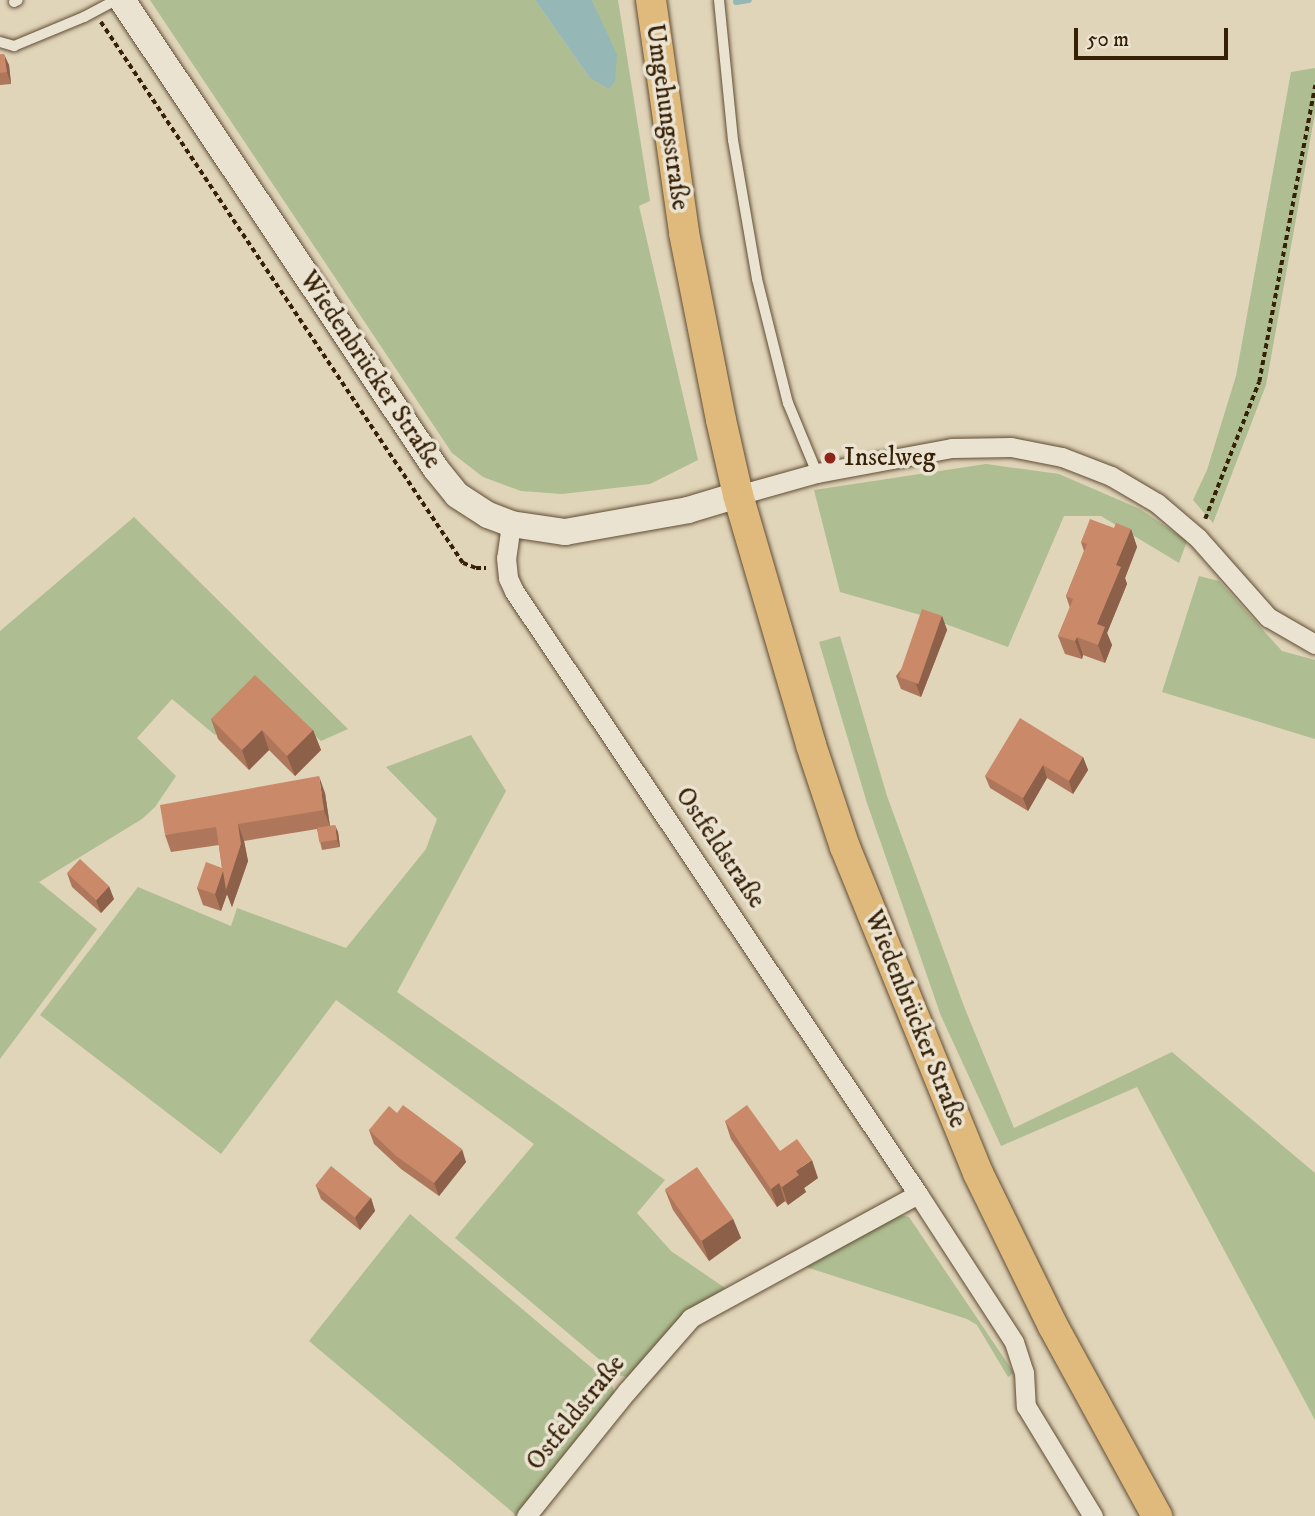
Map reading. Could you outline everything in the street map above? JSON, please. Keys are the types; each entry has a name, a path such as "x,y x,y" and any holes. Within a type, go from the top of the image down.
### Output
{"main road":[{"name":"Wiedenbrücker Straße","path":"122,0 436,469 471,505 511,524 545,531 587,529 688,510 738,495"},
{"name":"Umgehungsstraße","path":"651,0 684,233"},
{"name":"Wiedenbrücker Straße","path":"684,233 738,495 811,745 845,847 916,1027 978,1173 1087,1391 1157,1516"}],"street":[{"path":"738,495 817,473 952,447 984,445 1037,451 1087,466 1135,489 1198,538 1268,617 1315,644"},
{"name":"Ostfeldstraße","path":"511,524 506,566 514,590 782,986 1014,1342 1024,1372 1026,1406 1093,1516"},
{"name":"Ostfeldstraße","path":"526,1516 691,1318 918,1194"}],"lane":[{"path":"0,42 14,46 116,0"},
{"path":"719,0 733,141 757,279 788,403 817,473"}],"path":[{"path":"94,12 463,563 476,568 506,566"},
{"path":"1198,538 1259,382 1315,85"}],"green space":[{"path":"150,0 535,0 589,77 616,55 592,0 618,0 650,201 639,206 698,460 650,484 562,494 521,491 483,477 452,453"},
{"path":"1315,68 1315,113 1266,385 1213,523 1193,500 1207,470 1236,376 1291,72"},
{"path":"986,464 1059,474 1140,509 1187,541 1179,563 1101,516 1064,516 1008,647 924,616 840,592 814,490"},
{"path":"134,517 348,729 321,741 263,690 215,735 172,699 137,738 176,776 155,807 142,819 39,882 97,929 0,1059 0,631"},
{"path":"1199,576 1219,581 1282,651 1315,660 1315,739 1162,692"},
{"path":"840,636 887,796 965,1009 1014,1128 1172,1052 1315,1173 1315,1420 1137,1087 1001,1146 941,1016 867,803 819,642"},
{"path":"471,735 506,791 397,992 665,1180 637,1213 671,1251 725,1288 687,1313 632,1377 619,1376 455,1238 534,1144 336,1000 221,1154 40,1015 138,887 231,926 237,908 346,948 426,849 437,819 386,767"},
{"path":"410,1214 612,1385 616,1396 517,1516 309,1341"},
{"path":"900,1215 909,1217 1014,1373 1008,1377 977,1325 967,1319 803,1266"}],"water":[{"path":"535,0 592,0 617,55 615,81 609,89 589,77"}],"building":[{"path":"0,54 4,54 7,72 0,73"},
{"path":"1090,519 1114,528 1116,523 1131,529 1116,565 1121,567 1097,624 1105,627 1098,645 1077,637 1075,641 1058,636 1073,599 1066,596 1087,544 1081,542"},
{"path":"922,609 942,616 918,684 899,677"},
{"path":"255,675 313,730 287,756 262,730 242,750 211,719"},
{"path":"1020,718 1083,757 1069,781 1043,765 1023,798 985,776"},
{"path":"319,776 324,810 238,824 241,844 226,890 223,871 215,894 197,888 206,862 222,868 216,827 165,835 160,805"},
{"path":"335,825 337,840 319,842 317,828"},
{"path":"80,859 109,886 96,900 67,873"},
{"path":"403,1105 462,1149 434,1183 396,1156 369,1130 389,1106 397,1113"},
{"path":"747,1105 780,1151 797,1139 812,1160 796,1171 799,1175 782,1187 779,1183 771,1189 725,1121"},
{"path":"331,1166 371,1198 355,1218 315,1185"},
{"path":"697,1167 733,1219 701,1241 665,1189"}],"waterway":[{"path":"736,2 749,0"}],"place":[{"name":"Inselweg","path":"830,458"}]}
